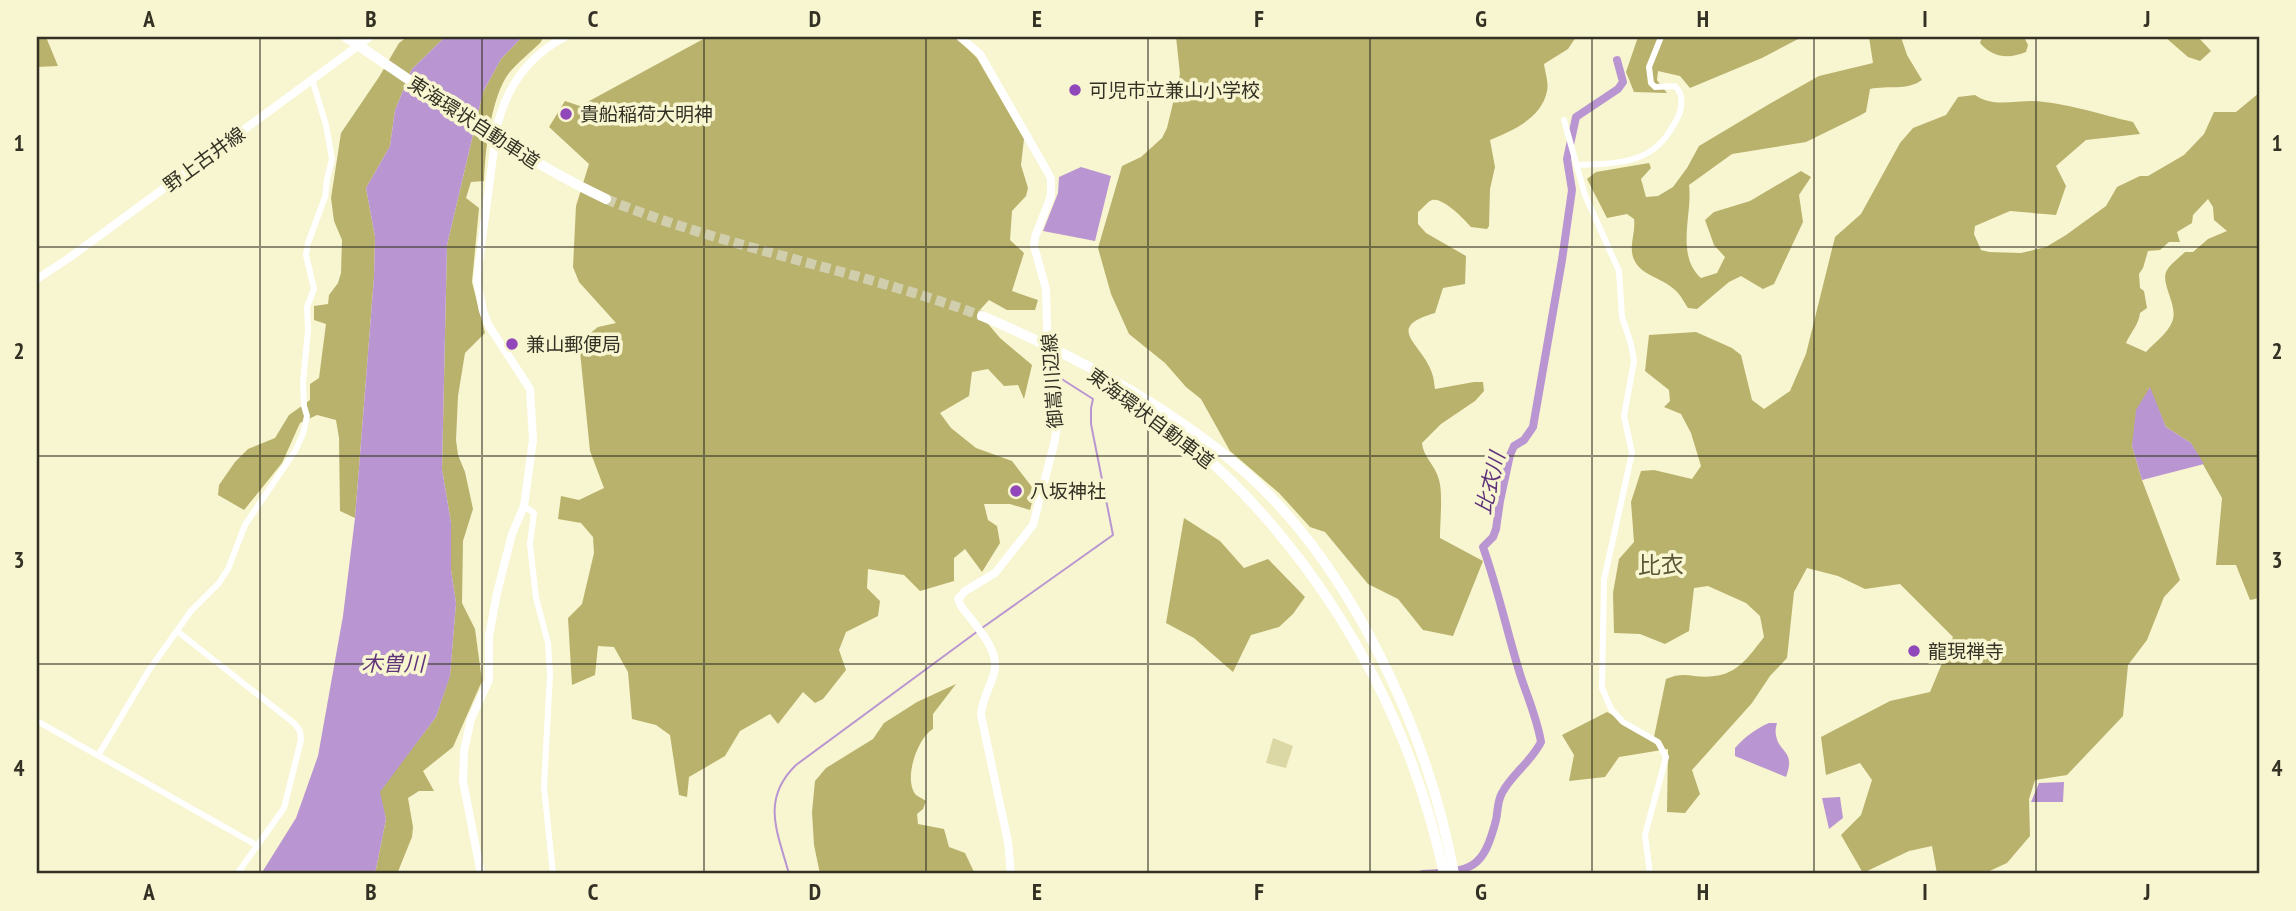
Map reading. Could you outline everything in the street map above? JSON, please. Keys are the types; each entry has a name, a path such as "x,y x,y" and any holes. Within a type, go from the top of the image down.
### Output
{"highway":[{"name":"東海環状自動車道","path":"346,37 506,146 606,199"},
{"name":"東海環状自動車道","path":"982,316 1044,344 1133,392 1187,427 1265,491 1300,531 1372,641 1411,723 1436,801 1446,863 1444,874"},
{"name":"東海環状自動車道","path":"1076,362 1181,436 1215,466 1273,527 1309,572 1369,668 1399,732 1446,863 1454,874"}],"main road":[{"name":"野上古井線","path":"37,279 370,37"},
{"path":"481,874 463,781 464,751 471,719 488,685 488,646 497,593 512,534 524,506 533,440 532,397 527,382 500,344 483,311 477,281 497,126 502,108 517,78 530,62 565,37"},
{"name":"御嵩川辺線","path":"960,37 980,54 1048,171 1051,187 1051,196 1034,246 1046,289 1048,366 1056,408 1055,440 1032,525 995,573 965,591 958,599 995,660 994,673 982,704 981,715 1008,842 1011,874"}],"street":[{"path":"1576,165 1625,162 1651,151 1665,139 1678,118 1682,99 1675,86 1655,87 1651,83 1649,67 1661,37"},
{"path":"99,754 137,688 191,611 219,583 228,569 245,525 295,451 303,434 307,416 303,382 308,330 307,307 314,289 306,255 310,235 326,197 332,159 313,79"},
{"path":"1564,120 1586,195 1619,271 1622,317 1634,361 1625,416 1632,453 1604,580 1602,688 1611,709 1623,722 1658,742 1666,757 1645,835 1650,874"},
{"path":"524,506 534,513 530,544 536,598 548,643 550,674 544,787 553,874"},
{"path":"177,631 295,724 300,731 301,740 284,808 237,874"},
{"path":"37,721 258,846"}],"shaded area":[{"path":"37,37 46,37 58,66 37,67"},
{"path":"407,37 445,37 412,69 395,110 390,146 366,188 375,237 374,277 355,518 340,511 339,438 336,420 317,415 300,423 282,463 244,510 218,495 219,485 248,449 275,438 289,415 310,400 310,384 319,378 326,324 314,320 314,306 328,304 329,295 338,283 341,273 342,240 334,221 331,198 341,133 399,43"},
{"path":"522,37 543,37 503,83 490,125 484,181 471,182 466,198 479,208 472,282 485,333 465,353 458,396 456,440 473,509 463,541 462,603 475,629 482,681 453,747 423,771 434,791 419,791 408,798 412,837 397,874 375,874 386,819 379,792 436,717 450,675 456,603 451,570 451,523 442,469 447,245 483,92 501,59"},
{"path":"707,37 956,37 977,58 1024,139 1021,165 1028,188 1026,196 1012,211 1010,240 1024,253 1012,291 1038,300 1035,310 1007,310 989,300 978,312 1000,338 1032,365 1024,399 1018,385 1004,386 988,369 972,372 969,396 940,413 951,428 976,448 1012,461 1035,491 1030,510 1010,504 984,504 988,520 997,526 1000,543 982,572 965,549 954,558 954,581 920,591 904,575 868,569 867,588 880,601 878,616 846,632 839,650 846,670 823,699 815,703 803,692 778,724 770,714 740,731 725,756 689,777 687,797 679,795 670,735 656,725 632,719 628,672 614,647 598,646 595,675 572,685 568,618 582,604 594,553 593,537 581,523 558,519 561,496 579,500 604,488 590,451 579,342 598,327 616,323 579,282 573,267 576,206 589,164 549,127 565,101 580,106"},
{"path":"1176,37 1576,37 1568,49 1544,64 1547,88 1539,109 1516,128 1490,140 1495,167 1490,189 1487,229 1471,227 1453,209 1437,200 1430,201 1418,212 1418,224 1426,233 1466,256 1465,284 1443,288 1435,313 1411,324 1410,337 1427,362 1435,389 1483,382 1484,391 1475,401 1441,424 1422,443 1440,486 1440,538 1483,561 1453,636 1423,630 1398,599 1368,584 1325,532 1310,527 1279,493 1230,451 1201,399 1186,387 1165,363 1129,334 1111,294 1098,248 1122,166 1141,157 1162,138 1167,128 1180,74"},
{"path":"1638,37 1802,37 1762,58 1690,88 1680,76 1658,71 1657,80 1667,93 1634,92 1626,72"},
{"path":"1869,37 1901,37 1907,55 1922,80 1904,87 1870,89 1866,112 1859,116 1806,142 1732,154 1689,185 1687,246 1693,269 1701,278 1717,273 1725,257 1714,245 1705,220 1714,212 1750,201 1801,171 1811,177 1799,195 1803,222 1774,284 1763,289 1741,276 1729,282 1697,309 1688,308 1675,290 1645,272 1636,263 1632,247 1634,219 1627,214 1607,218 1587,179 1596,172 1649,163 1651,168 1641,179 1646,197 1658,196 1673,187 1699,146 1819,76 1873,63"},
{"path":"1982,37 2024,37 2028,45 2026,52 2002,56 1985,48 1980,43"},
{"path":"2165,37 2198,37 2211,51 2200,61 2188,57"},
{"path":"2259,93 2259,598 2250,600 2236,565 2216,565 2222,498 2191,443 2166,427 2149,388 2132,446 2180,580 2164,597 2147,640 2128,665 2123,716 2067,775 2035,780 2029,799 2030,836 2007,863 1983,874 1937,874 1932,846 1909,851 1863,873 1841,835 1861,815 1872,780 1860,763 1826,775 1821,737 1890,701 1930,692 1953,637 1900,584 1865,589 1838,576 1807,568 1794,592 1787,658 1770,676 1752,703 1692,770 1700,794 1685,813 1667,812 1668,749 1619,757 1605,777 1569,781 1574,755 1562,735 1607,712 1654,737 1666,679 1679,675 1707,677 1730,672 1743,662 1764,637 1760,616 1746,603 1708,586 1694,588 1689,631 1665,644 1640,634 1614,633 1613,593 1619,559 1634,542 1631,502 1641,471 1654,470 1692,479 1701,466 1691,433 1681,414 1664,407 1670,401 1669,390 1645,371 1649,335 1696,332 1732,348 1741,355 1752,400 1764,409 1790,391 1806,354 1835,237 1861,214 1900,143 1913,128 1946,115 1958,97 1975,95 2002,103 2032,101 2070,106 2133,122 2140,134 2086,140 2056,166 2066,186 2056,215 2010,211 1975,226 1974,234 1981,250 1989,252 2021,253 2046,247 2106,206 2117,187 2140,176 2148,176 2184,155 2204,134 2214,112 2236,112","holes":["2208,199 2213,207 2214,220 2227,231 2208,239 2193,252 2185,252 2166,272 2174,316 2170,326 2146,352 2126,343 2140,313 2147,308 2144,291 2140,288 2139,274 2148,251 2160,250 2169,242 2180,242 2177,232 2192,223 2193,215"]},
{"path":"1184,518 1220,541 1244,568 1268,559 1305,597 1279,627 1251,635 1233,672 1194,638 1166,623"},
{"path":"956,684 933,714 933,729 917,750 911,770 912,788 916,795 926,801 917,814 918,824 944,829 949,847 965,853 974,872 987,874 820,874 814,845 812,812 815,781 826,768 873,739 884,723 917,702"},
{"path":"1273,738 1293,746 1286,768 1266,763"}],"water":[{"name":"木曽川","path":"445,37 522,37 501,59 483,92 447,245 442,469 451,523 451,570 456,603 450,676 436,717 380,792 386,819 375,874 261,874 296,818 318,756 343,616 355,518 374,277 375,237 366,188 390,146 395,110 412,69"},
{"path":"1081,167 1111,176 1095,241 1043,231 1058,193 1059,177"},
{"path":"2150,387 2166,427 2191,443 2204,464 2142,480 2132,446 2136,410"},
{"path":"1769,723 1777,723 1778,741 1788,757 1786,777 1735,756 1735,748 1743,740"},
{"path":"2064,782 2063,802 2031,802 2039,783"},
{"path":"1840,797 1843,818 1829,829 1822,798"}],"waterway":[{"name":"比衣川","path":"1423,874 1464,869 1480,858 1491,837 1502,793 1541,742 1483,547 1493,537 1496,529 1510,455 1514,446 1524,440 1533,427 1572,190 1567,159 1576,117 1618,89 1623,82 1617,60"},
{"path":"982,628 1113,535 1091,424 1093,399 1057,376 1055,356"},
{"path":"789,874 775,817 778,791 785,778 796,765 978,631"}],"tunnel":[{"path":"606,199 699,232 889,285 982,316"}],"place":[{"name":"可児市立兼山小学校","path":"1075,90"},
{"name":"貴船稲荷大明神","path":"566,114"},
{"name":"兼山郵便局","path":"512,344"},
{"name":"八坂神社","path":"1016,491"},
{"name":"龍現禅寺","path":"1914,651"}],"district":[{"name":"比衣","path":"1661,564"}]}
